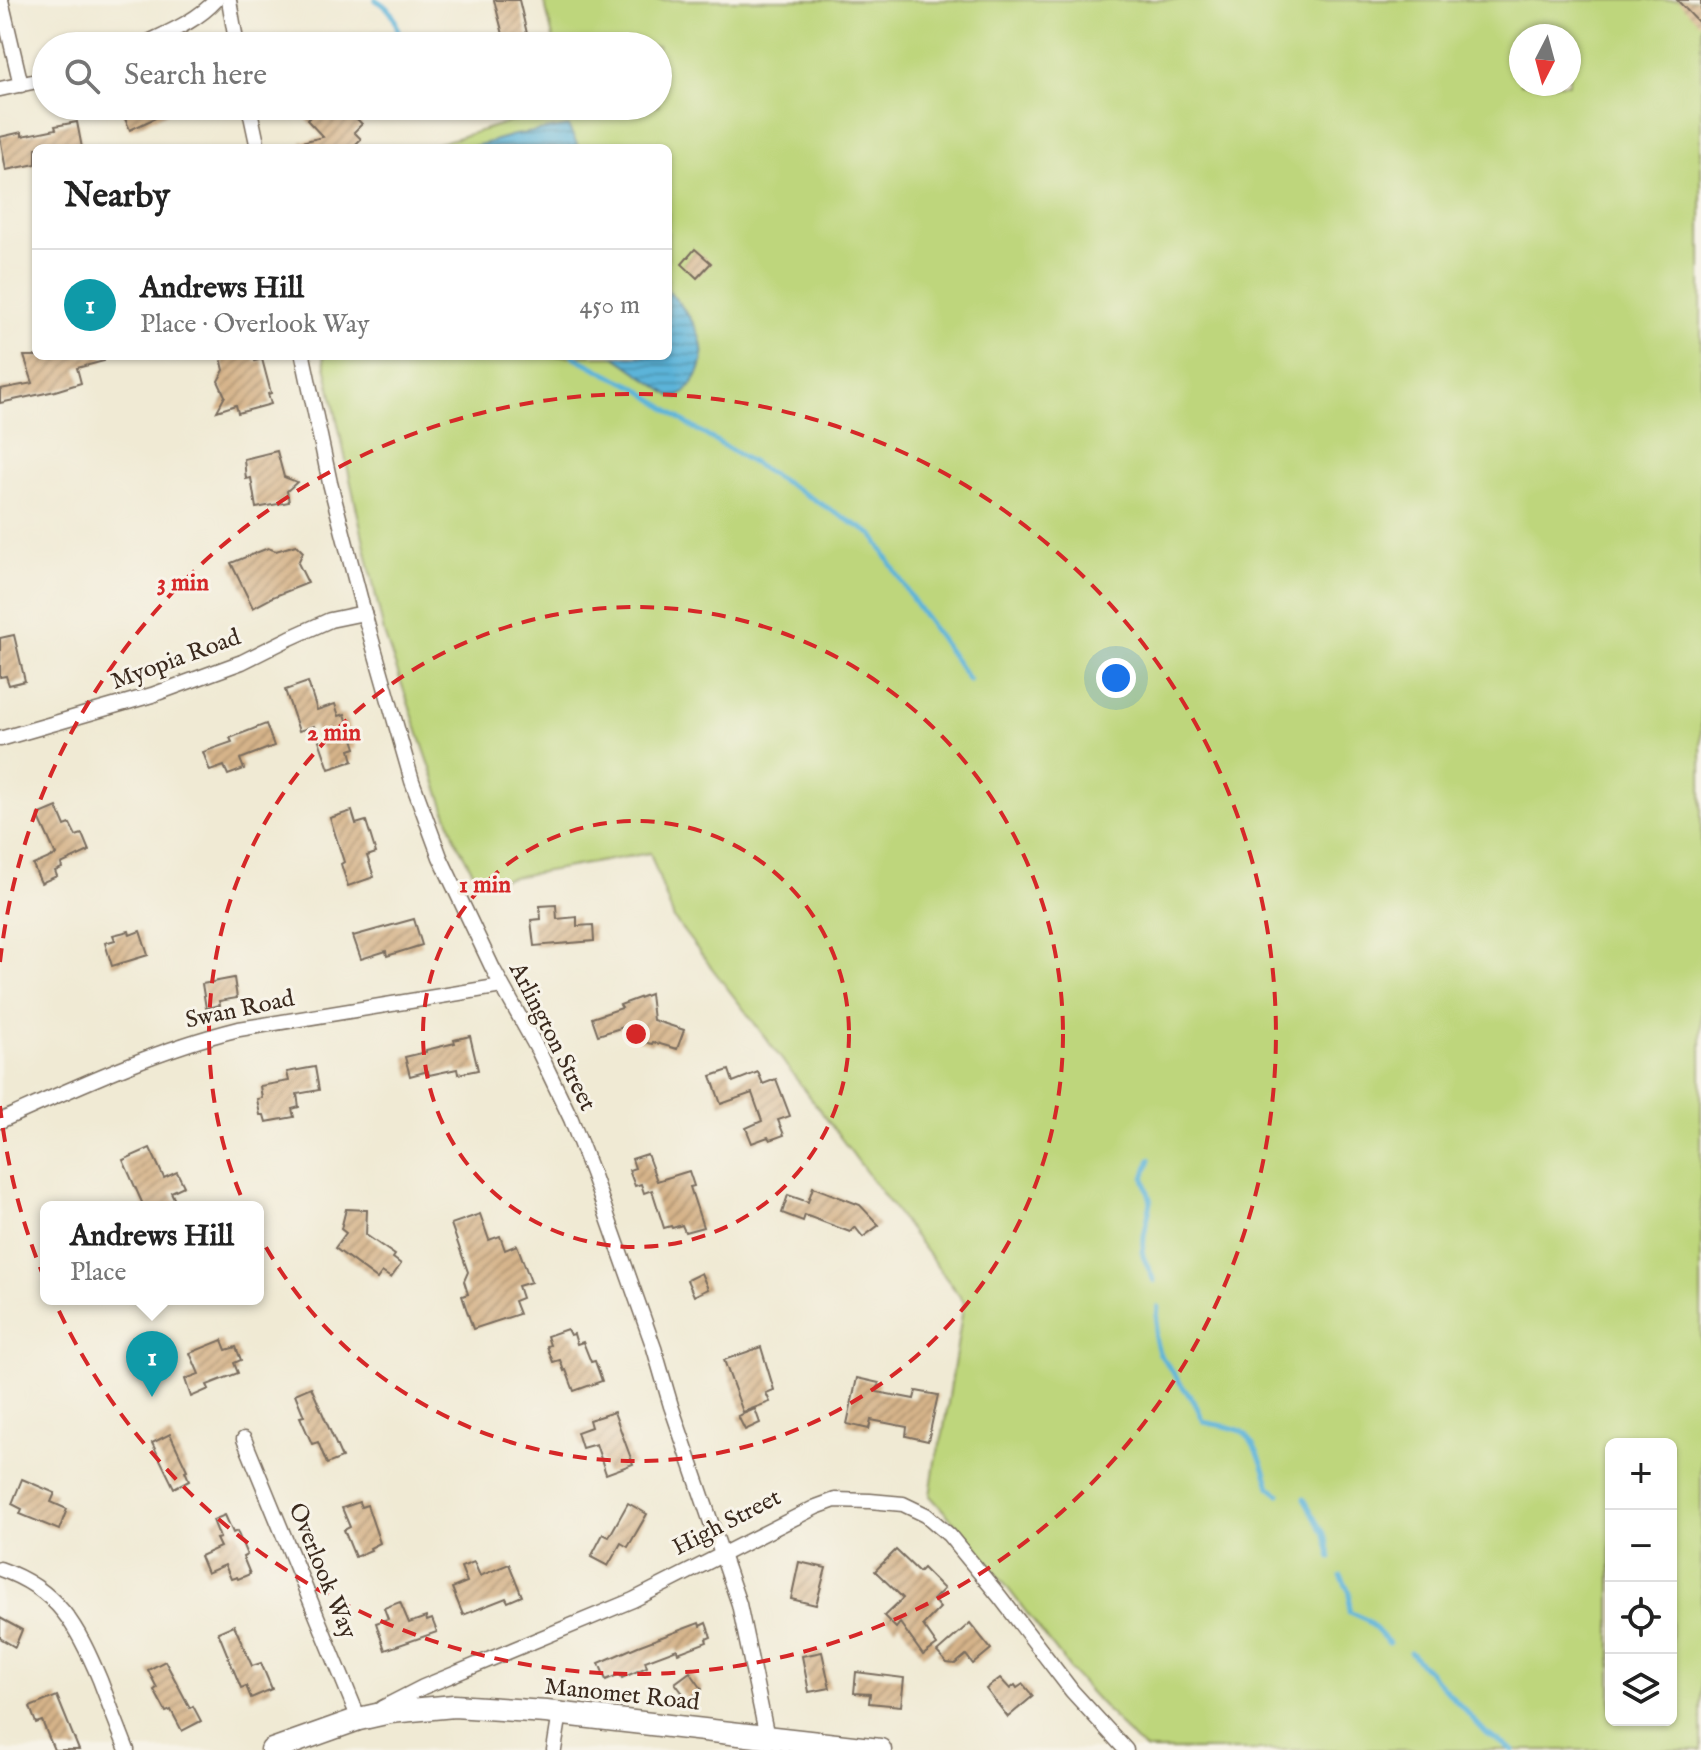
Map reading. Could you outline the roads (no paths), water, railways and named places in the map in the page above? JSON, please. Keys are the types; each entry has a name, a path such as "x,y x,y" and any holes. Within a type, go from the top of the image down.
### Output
{"main road":[{"name":"Manomet Road","path":"359,1719 390,1712 454,1706 560,1713 880,1750"},
{"name":"High Street","path":"272,1750 359,1719"}],"street":[{"path":"1,0 21,85"},
{"path":"169,32 207,10 216,0"},
{"path":"229,0 235,32"},
{"path":"0,89 32,82"},
{"path":"252,120 257,144"},
{"name":"Arlington Street","path":"304,360 330,483 412,781 440,857 502,986 539,1052 588,1162 739,1604 767,1737"},
{"name":"Myopia Road","path":"0,739 152,695 242,662 330,620 364,613"},
{"name":"Swan Road","path":"0,1121 118,1068 200,1039 239,1029 502,986"},
{"name":"Overlook Way","path":"244,1439 359,1719"},
{"name":"High Street","path":"359,1719 423,1687 633,1600 816,1507 835,1500 870,1501 903,1504 926,1515 949,1535 1072,1691 1126,1750"},
{"path":"0,1569 28,1581 70,1618 88,1651 127,1750"},
{"path":"554,1750 560,1713"}],"water":[{"path":"568,126 577,144 482,144"},
{"path":"672,295 696,329 702,362 690,388 678,398 620,360 672,360"}],"waterway":[{"path":"376,0 392,14 398,32"},
{"path":"581,360 636,387 689,425 873,535 913,600 969,680"},
{"path":"1150,1159 1144,1178 1151,1202 1143,1256 1154,1281"},
{"path":"1158,1307 1155,1338 1159,1353 1196,1405 1204,1422 1233,1428 1246,1435 1259,1456 1270,1487 1279,1494"},
{"path":"1304,1499 1325,1535 1331,1558"},
{"path":"1341,1576 1350,1593 1349,1612 1367,1620 1389,1643"},
{"path":"1410,1652 1487,1734 1513,1750"}],"place":[{"name":"Andrews Hill","path":"152,1397"}]}
